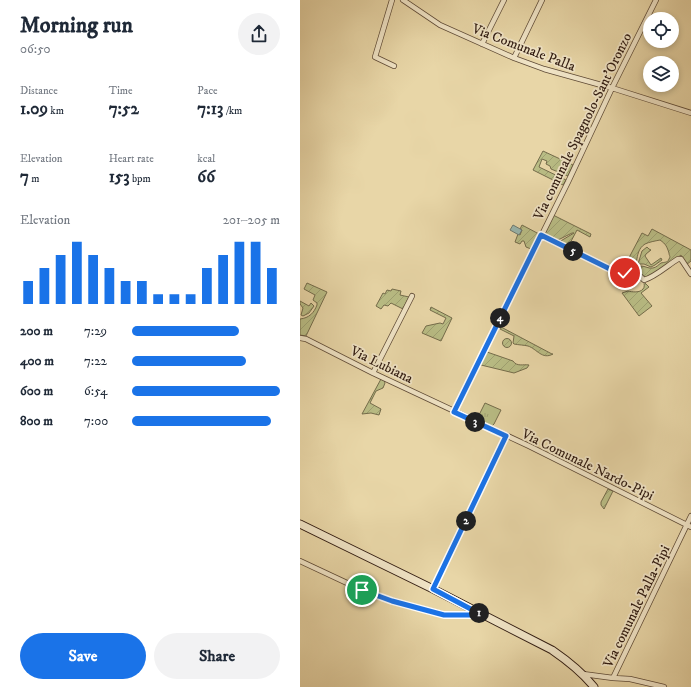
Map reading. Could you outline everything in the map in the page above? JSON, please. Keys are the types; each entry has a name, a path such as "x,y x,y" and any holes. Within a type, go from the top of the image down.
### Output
{"main road":[{"path":"300,524 433,589 552,650 583,674 594,687"}],"street":[{"path":"392,0 376,57 394,66"},
{"name":"Via Comunale Palla","path":"403,0 440,25 514,58 544,69 612,88 691,113"},
{"path":"482,44 504,0"},
{"path":"514,58 542,0"},
{"name":"Via comunale Spagnolo-Sant'Oronzo","path":"454,412 656,0"},
{"path":"541,235 612,270 625,273 635,271 644,280 678,259 681,259 691,274"},
{"path":"374,373 412,296"},
{"name":"Via Lubiana","path":"300,338 306,339 454,412"},
{"name":"Via Comunale Nardo-Pipi","path":"454,412 528,446 689,526"},
{"path":"433,589 506,436"},
{"name":"Via comunale Palla-Pipi","path":"583,674 613,678 689,526 691,516"},
{"path":"300,561 362,590 392,601 444,615 482,615"},
{"path":"613,678 630,679 664,687"}],"green space":[{"path":"543,151 573,165 568,176 551,169 550,166 546,164 547,161 542,159 539,167 566,180 563,185 533,170"},
{"path":"553,215 591,234 590,237 577,230 568,247 559,242 574,233 556,241 544,235"},
{"path":"522,225 539,234 531,249 526,247 524,241 520,244 515,242 518,234 520,235"},
{"path":"652,229 691,250 691,261 686,265 681,255 662,269 645,278 637,272 641,266 653,268 661,263 667,262 670,258 667,247 660,240 645,244 639,252 633,268 622,271 642,233 648,236"},
{"path":"647,247 651,250 645,256 651,265 661,258 662,260 651,267 644,264 638,264 642,251"},
{"path":"644,282 649,287 641,293 652,306 639,316 622,293 642,290 644,287"},
{"path":"307,283 327,292 306,336 300,335 300,319 311,315 317,305 317,303 313,300 315,295 304,289"},
{"path":"392,289 401,291 400,295 409,297 403,309 391,303 388,306 384,305 381,309 376,306 383,293 385,294 387,290 391,291"},
{"path":"300,301 309,306 311,303 314,306 309,313 303,316 301,315 303,308"},
{"path":"431,307 452,318 441,341 422,333 426,326 440,323 443,324 446,318 430,310"},
{"path":"501,327 553,354 546,356 531,347 514,344 514,336 500,329"},
{"path":"507,338 512,343 507,348 502,343"},
{"path":"487,352 513,361 518,365 529,365 527,368 514,373 481,365"},
{"path":"381,379 384,380 385,383 383,388 376,391 370,403 381,409 379,415 371,413 362,414"},
{"path":"485,403 501,410 491,427 477,419"},
{"path":"608,489 613,491 604,509 601,502"}],"water":[{"path":"513,225 522,230 519,235 510,230"}],"route":[{"path":"362,590 392,601 444,615 482,615 433,589 506,436 454,412 541,235 612,270 625,273"}]}
